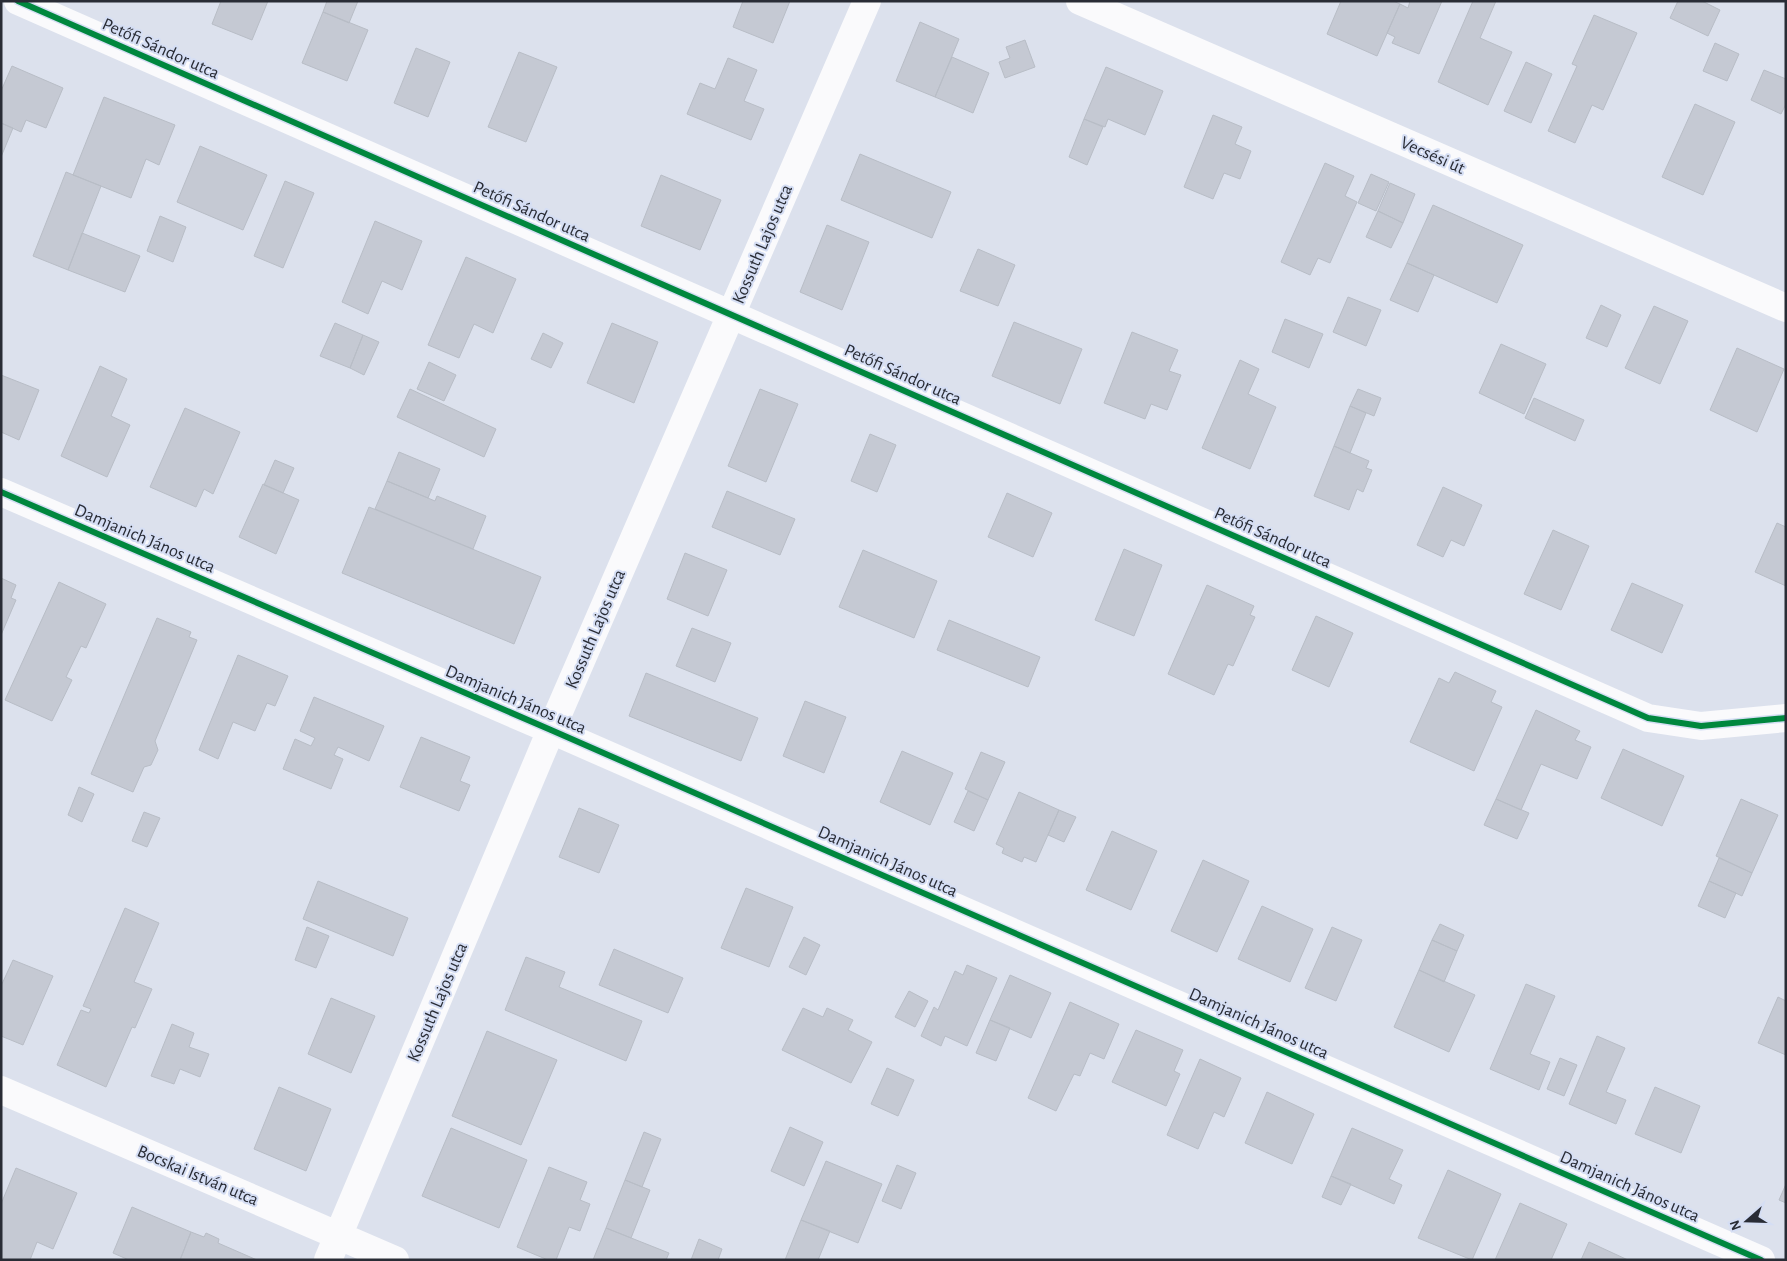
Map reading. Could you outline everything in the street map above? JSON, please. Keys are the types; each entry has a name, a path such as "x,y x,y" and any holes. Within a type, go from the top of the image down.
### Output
{"street":[{"name":"Petőfi Sándor utca","path":"18,1 1648,718 1701,726 1786,718"},
{"name":"Kossuth Lajos utca","path":"328,1260 551,730 867,1"},
{"name":"Vecsési út","path":"1080,1 1786,308"},
{"name":"Damjanich János utca","path":"1,492 551,730 1761,1260"},
{"name":"Bocskai István utca","path":"1,1090 395,1260"}],"building":[{"path":"221,1 268,1 252,40 212,24"},
{"path":"327,1 358,1 349,23 323,12"},
{"path":"743,1 790,1 773,43 733,27"},
{"path":"1341,1 1393,1 1400,4 1377,56 1327,34"},
{"path":"1410,1 1442,1 1419,54 1392,43 1395,37 1387,33 1400,4 1408,8"},
{"path":"1473,1 1496,1 1480,38 1512,52 1488,105 1438,82"},
{"path":"1678,1 1702,1 1720,10 1708,36 1670,18"},
{"path":"323,12 368,30 347,81 302,63"},
{"path":"1594,15 1637,33 1603,110 1592,105 1575,143 1548,131 1577,66 1572,64"},
{"path":"920,22 959,39 935,97 896,81"},
{"path":"1025,40 1035,67 1005,78 999,62 1010,58 1006,47"},
{"path":"1715,43 1739,54 1727,81 1703,71"},
{"path":"416,48 450,62 428,117 394,103"},
{"path":"519,52 557,67 526,142 488,127"},
{"path":"952,57 989,73 973,113 935,97"},
{"path":"728,58 757,70 744,101 764,109 751,140 687,114 700,83 715,89"},
{"path":"1526,62 1552,74 1531,123 1504,111"},
{"path":"12,66 63,88 46,128 26,120 21,132 1,123 1,91"},
{"path":"1106,67 1163,91 1145,135 1108,119 1105,127 1084,119"},
{"path":"1764,70 1786,79 1786,104 1781,114 1751,100"},
{"path":"104,97 175,125 159,165 146,159 131,198 73,175"},
{"path":"1695,104 1735,122 1703,195 1662,177"},
{"path":"1213,115 1242,127 1235,144 1251,151 1240,179 1224,173 1213,199 1184,187"},
{"path":"1084,119 1103,127 1087,165 1069,157"},
{"path":"1,123 13,128 1,157"},
{"path":"200,146 267,175 243,230 177,202"},
{"path":"860,154 951,192 932,238 841,200"},
{"path":"1325,163 1354,176 1345,196 1357,202 1330,263 1318,258 1310,275 1281,262"},
{"path":"66,172 101,186 68,270 33,256"},
{"path":"1371,174 1389,182 1376,211 1358,203"},
{"path":"661,175 721,200 700,250 641,226"},
{"path":"285,181 314,193 283,268 254,256"},
{"path":"1390,183 1415,194 1403,223 1378,211"},
{"path":"1433,205 1523,245 1497,303 1407,263"},
{"path":"1378,211 1403,223 1391,248 1366,237"},
{"path":"160,216 186,227 173,262 147,251"},
{"path":"375,221 422,241 402,290 382,281 368,314 342,302"},
{"path":"827,225 869,242 842,310 800,292"},
{"path":"82,233 140,256 125,292 68,270"},
{"path":"978,249 1015,265 998,306 960,291"},
{"path":"466,257 516,279 493,333 474,324 459,358 428,345"},
{"path":"1407,263 1434,275 1418,312 1390,300"},
{"path":"1348,297 1381,310 1366,346 1333,332"},
{"path":"1601,305 1621,315 1607,347 1586,338"},
{"path":"1654,306 1688,321 1660,384 1625,368"},
{"path":"1285,319 1323,334 1309,368 1272,352"},
{"path":"1014,322 1082,349 1060,404 992,376"},
{"path":"335,323 363,335 350,368 320,356"},
{"path":"612,323 658,342 634,403 587,383"},
{"path":"1132,332 1178,350 1169,371 1181,375 1167,410 1151,404 1145,419 1104,403"},
{"path":"543,333 563,343 551,368 531,359"},
{"path":"363,335 379,342 364,375 350,368"},
{"path":"1501,344 1546,364 1524,414 1479,393"},
{"path":"1737,348 1784,369 1757,432 1710,410"},
{"path":"1240,360 1259,369 1248,394 1276,407 1250,469 1202,448"},
{"path":"429,362 456,375 444,401 417,389"},
{"path":"100,366 127,379 111,416 130,425 107,477 61,456"},
{"path":"1,375 39,390 19,440 1,432"},
{"path":"410,389 496,429 484,457 397,417"},
{"path":"760,389 798,404 766,482 728,466"},
{"path":"1358,389 1381,398 1374,416 1350,406"},
{"path":"1534,398 1584,420 1575,441 1525,418"},
{"path":"1350,406 1366,413 1350,453 1334,446"},
{"path":"185,408 240,432 213,494 204,489 196,507 150,487"},
{"path":"870,434 896,445 877,492 851,481"},
{"path":"1334,446 1369,461 1366,468 1372,470 1363,492 1357,489 1349,510 1314,496"},
{"path":"399,452 440,469 428,498 387,481"},
{"path":"275,460 294,468 283,493 264,485"},
{"path":"387,481 435,501 437,496 486,516 473,549 375,509"},
{"path":"263,484 299,500 276,554 239,537"},
{"path":"1443,487 1482,505 1464,546 1451,540 1443,557 1417,545"},
{"path":"727,491 795,519 780,555 712,527"},
{"path":"1007,493 1052,513 1033,557 988,537"},
{"path":"369,507 541,577 514,644 342,573"},
{"path":"1777,523 1786,527 1786,586 1755,572"},
{"path":"1553,530 1589,546 1561,610 1524,594"},
{"path":"1124,549 1162,565 1134,636 1095,620"},
{"path":"863,550 937,581 914,638 839,607"},
{"path":"685,553 727,570 708,616 667,599"},
{"path":"1,578 16,585 11,598 16,600 1,635"},
{"path":"59,582 106,604 86,648 81,646 66,677 72,680 52,721 5,700"},
{"path":"1632,583 1683,605 1662,653 1611,630"},
{"path":"1207,585 1254,606 1250,615 1255,617 1233,666 1228,664 1214,695 1168,674"},
{"path":"1316,616 1353,633 1329,687 1292,670"},
{"path":"157,618 191,632 189,637 197,640 155,741 158,750 151,765 144,767 133,792 91,774"},
{"path":"949,620 1040,657 1028,687 937,650"},
{"path":"692,628 731,643 715,682 676,666"},
{"path":"238,655 288,676 275,706 267,703 255,731 233,722 218,759 199,750"},
{"path":"1455,672 1496,691 1491,702 1502,707 1474,771 1410,742 1439,678 1449,683"},
{"path":"646,673 758,718 741,761 629,716"},
{"path":"314,697 384,726 369,761 338,747 334,755 343,759 331,789 283,769 295,739 311,746 315,738 300,731"},
{"path":"805,701 846,717 824,773 783,756"},
{"path":"1536,710 1580,731 1575,740 1591,747 1577,779 1541,764 1521,810 1496,799"},
{"path":"421,737 470,757 460,781 470,785 459,811 400,787"},
{"path":"1623,749 1684,776 1662,826 1601,798"},
{"path":"902,751 953,773 930,825 880,802"},
{"path":"981,752 1005,762 988,800 965,789"},
{"path":"79,787 94,794 82,822 68,815"},
{"path":"968,791 988,800 974,831 954,822"},
{"path":"1019,792 1059,810 1036,862 1024,857 1022,862 1002,853 1004,848 996,844"},
{"path":"1496,799 1529,813 1517,839 1484,825"},
{"path":"1741,799 1778,815 1752,873 1716,856"},
{"path":"579,808 619,825 599,873 559,857"},
{"path":"1059,810 1076,817 1064,842 1048,835"},
{"path":"144,812 160,818 147,847 132,841"},
{"path":"1112,831 1157,851 1131,910 1086,890"},
{"path":"1719,858 1752,873 1742,896 1709,881"},
{"path":"1203,860 1249,881 1217,952 1171,931"},
{"path":"318,881 408,918 393,956 303,919"},
{"path":"1709,881 1736,893 1725,918 1698,906"},
{"path":"746,888 793,907 769,967 721,948"},
{"path":"1262,906 1313,929 1290,982 1238,959"},
{"path":"125,908 159,923 134,982 152,989 135,1028 132,1027 106,1087 57,1065 81,1010 89,1013 91,1009 83,1006"},
{"path":"1440,924 1464,935 1457,951 1432,940"},
{"path":"307,927 329,936 316,968 295,960"},
{"path":"1332,927 1362,940 1336,1001 1305,988"},
{"path":"804,937 820,945 806,975 789,967"},
{"path":"1432,940 1457,951 1444,982 1419,970"},
{"path":"614,949 683,978 668,1013 599,985"},
{"path":"526,957 565,972 559,987 642,1021 626,1061 505,1010"},
{"path":"13,960 53,976 23,1045 1,1036 1,986"},
{"path":"967,965 997,978 967,1046 945,1036 941,1046 921,1036 934,1007 938,1010 955,971 963,975"},
{"path":"1419,970 1475,995 1449,1052 1394,1027"},
{"path":"1010,975 1051,993 1031,1038 990,1020"},
{"path":"1526,984 1555,996 1530,1054 1550,1062 1539,1090 1490,1069"},
{"path":"909,991 928,1001 915,1027 895,1017"},
{"path":"1778,997 1786,1001 1786,1055 1758,1043"},
{"path":"331,998 375,1016 351,1073 308,1054"},
{"path":"1070,1002 1119,1024 1104,1059 1090,1053 1080,1076 1074,1074 1056,1111 1028,1098"},
{"path":"803,1008 823,1017 827,1008 853,1020 848,1030 872,1042 851,1083 782,1050"},
{"path":"990,1020 1010,1028 996,1061 976,1053"},
{"path":"172,1024 194,1033 189,1047 209,1054 200,1077 180,1069 174,1084 151,1076"},
{"path":"1136,1030 1183,1050 1174,1071 1180,1074 1166,1106 1112,1082"},
{"path":"487,1031 557,1060 521,1145 452,1116"},
{"path":"1597,1036 1625,1048 1606,1092 1626,1100 1616,1124 1569,1104"},
{"path":"1560,1058 1577,1065 1564,1096 1547,1089"},
{"path":"1200,1059 1241,1078 1224,1117 1214,1112 1198,1149 1167,1135"},
{"path":"887,1068 914,1080 898,1116 871,1104"},
{"path":"279,1087 331,1109 306,1171 254,1149"},
{"path":"1655,1087 1700,1106 1681,1153 1635,1134"},
{"path":"1267,1092 1314,1114 1292,1164 1245,1143"},
{"path":"790,1127 823,1142 804,1186 771,1171"},
{"path":"451,1128 527,1160 499,1228 422,1196"},
{"path":"1352,1128 1403,1150 1389,1179 1402,1185 1394,1204 1331,1176"},
{"path":"644,1132 661,1139 642,1187 625,1180"},
{"path":"826,1161 882,1184 858,1243 801,1220"},
{"path":"897,1165 916,1173 901,1209 882,1201"},
{"path":"549,1167 587,1182 580,1200 590,1204 580,1231 569,1227 556,1260 548,1260 517,1247"},
{"path":"16,1168 77,1193 53,1249 37,1242 30,1260 1,1260 1,1204"},
{"path":"1448,1170 1501,1194 1472,1260 1418,1238"},
{"path":"1331,1176 1351,1184 1341,1205 1322,1197"},
{"path":"625,1180 650,1190 631,1238 606,1228"},
{"path":"1786,1184 1786,1203 1779,1200"},
{"path":"1520,1203 1567,1224 1551,1260 1495,1260"},
{"path":"132,1207 191,1232 180,1260 129,1260 113,1253"},
{"path":"801,1220 830,1231 818,1260 785,1260"},
{"path":"606,1228 669,1253 666,1260 593,1260"},
{"path":"191,1232 204,1237 206,1233 219,1239 218,1243 257,1260 180,1260"},
{"path":"699,1239 722,1249 718,1260 691,1260"},
{"path":"1589,1242 1628,1260 1581,1260"}],"cycle path":[{"path":"18,1 1648,718 1701,726 1786,718"},
{"path":"1,492 551,730 1761,1260"}]}
